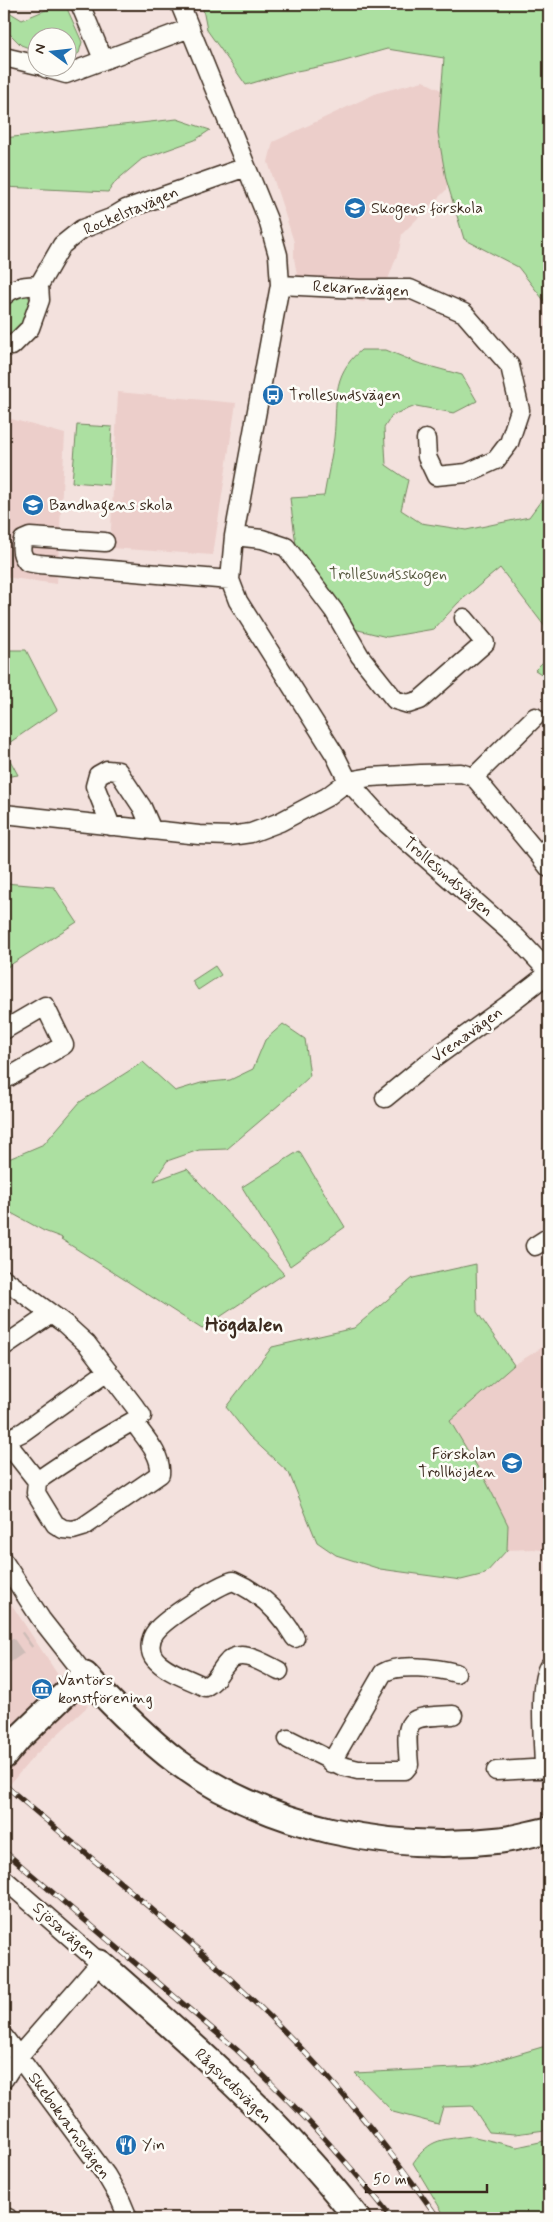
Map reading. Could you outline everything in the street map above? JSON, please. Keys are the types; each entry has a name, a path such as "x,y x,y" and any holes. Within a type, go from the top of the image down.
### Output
{"street":[{"path":"80,4 103,59"},
{"name":"Trollesundsvägen","path":"180,4 268,220 278,255 280,285 234,536 230,580 238,601 335,755 348,781 385,822 518,938 549,972"},
{"path":"78,69 190,28"},
{"path":"4,57 28,63"},
{"name":"Rockelstavägen","path":"4,345 12,346 30,328 40,300 39,285 62,245 82,229 110,218 126,209 246,167"},
{"path":"4,296 8,292 23,286 39,285"},
{"name":"Rekarnevägen","path":"280,285 359,289 410,289 464,314 510,366 520,410 509,444 496,460 467,473 436,476 427,457 426,439"},
{"path":"234,536 262,539 286,547 334,611 360,656 395,700 408,704 420,700 485,643 464,618"},
{"path":"105,542 30,537 23,540 21,547 22,556 27,562 39,564 230,580"},
{"path":"474,777 535,717"},
{"path":"111,826 95,786 98,775 107,770 118,771 142,807 152,830"},
{"path":"4,814 152,830 230,836 251,833 296,814 327,797 348,781 371,777 461,773 474,777 546,856"},
{"name":"Vrenavägen","path":"385,1098 549,972"},
{"path":"4,1030 46,1006 64,1045 4,1080"},
{"path":"4,1279 87,1344 142,1416 70,1458 37,1481"},
{"path":"4,1346 51,1314"},
{"path":"108,1370 23,1432 5,1441 37,1481 36,1493 55,1524 63,1529 73,1530 83,1527 160,1474 161,1465 154,1450 133,1421"},
{"path":"4,1562 41,1619 85,1675 133,1724 176,1760 211,1783 296,1821 380,1840 425,1843 502,1840 549,1830"},
{"path":"279,1671 243,1655 235,1656 226,1663 217,1678 205,1687 166,1668 154,1658 150,1647 152,1638 157,1629 192,1604 226,1583 233,1581 264,1599 276,1610 295,1638"},
{"path":"496,1771 547,1769 544,1683 545,1672 549,1666"},
{"path":"331,1763 382,1673 390,1668 407,1668 441,1669 456,1673"},
{"path":"4,1756 18,1739 85,1675"},
{"path":"288,1740 331,1763 358,1770 405,1770 409,1765 407,1732 410,1722 419,1716 453,1715"},
{"name":"Sjösavägen","path":"4,1879 100,1963"},
{"path":"4,2079 18,2057 100,1963"},
{"name":"Rågsvedsvägen","path":"100,1963 154,2010 268,2120 313,2166 357,2218"},
{"name":"Skebokvarnsvägen","path":"4,2037 106,2175 120,2199 128,2218"},
{"path":"4,2217 8,2218"}],"shaded area":[{"name":"Skogens förskola","path":"423,81 447,93 455,157 446,190 402,234 399,250 387,282 364,302 295,289 297,275 294,242 268,162 273,142 377,93"},
{"name":"Bandhagens skola","path":"118,392 236,403 213,555 110,548"},
{"name":"Bandhagens skola","path":"4,417 65,434 57,584 4,577"},
{"name":"Förskolan Trollhöjden","path":"549,1343 549,1551 533,1549 507,1550 508,1525 487,1483 450,1421 514,1365"},
{"path":"4,1593 56,1672 88,1706 35,1755 4,1791"}],"green space":[{"path":"60,4 65,4 76,28 28,28 28,48 21,45 11,35 4,33 4,9 22,20"},
{"path":"202,4 549,4 549,307 518,267 464,239 446,179 438,133 444,58 387,49 334,64 286,73 246,85 207,30"},
{"path":"78,33 82,42 78,54"},
{"path":"177,119 210,130 195,140 142,159 116,181 108,192 4,187 4,138"},
{"path":"18,292 28,295 31,313 14,336 4,338 4,303"},
{"name":"Trollesundsskogen","path":"361,350 386,350 418,363 462,375 477,401 454,413 416,406 392,415 384,428 386,465 408,480 401,510 421,523 466,530 529,517 549,490 549,632 500,568 458,603 434,629 387,637 354,629 315,583 296,545 290,498 324,496 333,445 337,391 344,370"},
{"path":"77,425 112,427 109,485 72,482"},
{"path":"4,650 26,650 57,710 9,743 5,751 18,775 4,777"},
{"path":"549,656 549,679 535,670"},
{"path":"4,883 54,887 77,922 4,969"},
{"path":"215,966 221,975 198,990 192,981"},
{"path":"283,1024 305,1039 310,1076 227,1149 199,1150 167,1161 154,1181 187,1169 284,1274 202,1329 61,1239 63,1238 44,1231 4,1209 4,1161 44,1144 80,1102 143,1062 175,1091 201,1083 230,1080 253,1069 265,1040"},
{"path":"299,1151 345,1227 290,1266 242,1187"},
{"path":"476,1264 477,1312 514,1365 450,1421 487,1483 508,1525 507,1550 485,1574 461,1580 380,1569 336,1555 317,1542 289,1473 249,1436 226,1407 272,1347 354,1328 413,1278"},
{"path":"549,2045 549,2129 545,2130 515,2134 489,2132 472,2106 443,2107 438,2124 393,2112 355,2073 474,2067"},
{"path":"471,2136 517,2147 549,2140 549,2218 446,2218 413,2163 426,2148 438,2141"}],"tunnel":[{"path":"4,1656 28,1639"}],"railway":[{"path":"7,1787 203,1954 277,2024 313,2061 362,2118 438,2218"},
{"path":"4,1851 237,2050 318,2131 392,2218"}],"place":[{"name":"Skogens förskola","path":"355,208"},
{"name":"Trollesundsvägen","path":"273,395"},
{"name":"Bandhagens skola","path":"33,505"},
{"name":"Förskolan Trollhöjden","path":"512,1463"},
{"name":"Vantörs konstförening","path":"42,1689"},
{"name":"Yin","path":"126,2145"}],"district":[{"name":"Högdalen","path":"244,1325"}]}
